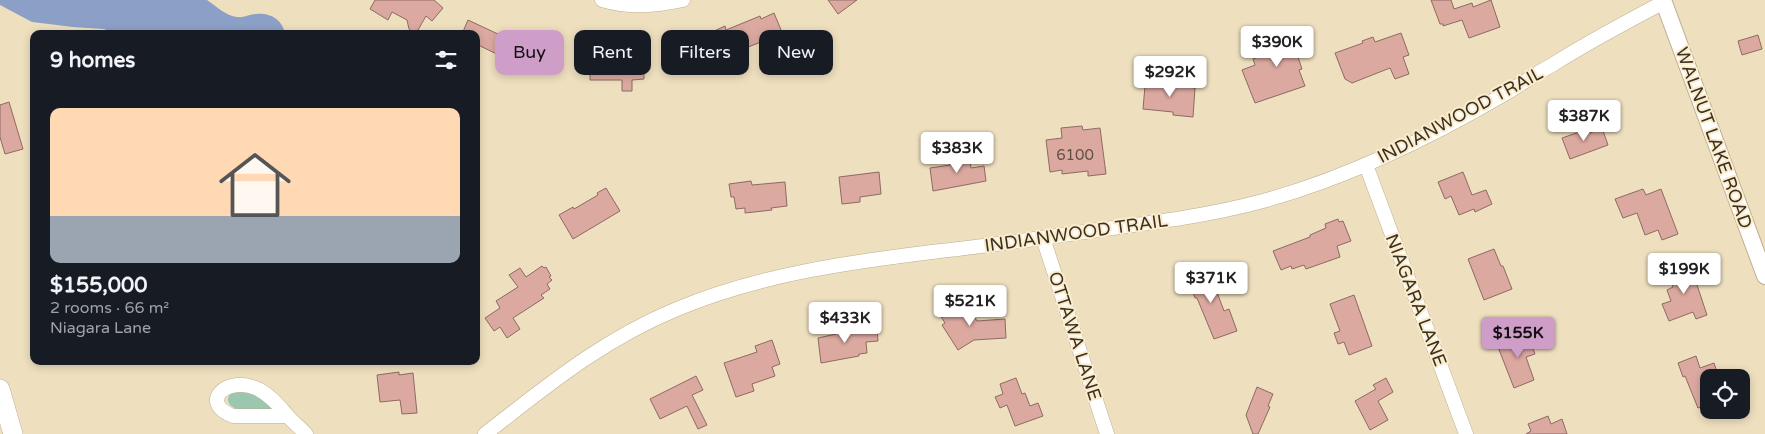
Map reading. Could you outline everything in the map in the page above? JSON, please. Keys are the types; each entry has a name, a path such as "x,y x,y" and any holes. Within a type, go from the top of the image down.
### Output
{"main road":[{"path":"0,389 13,434"}],"street":[{"path":"602,0 628,6 646,6 683,0"},
{"name":"INDIANWOOD TRAIL","path":"485,434 538,392 598,349 639,326 704,299 752,283 820,268 1172,220 1236,208 1283,196 1366,165 1445,126 1508,92 1554,63 1663,1"},
{"name":"WALNUT LAKE ROAD","path":"1663,1 1765,276"},
{"name":"NIAGARA LANE","path":"1366,165 1466,434"},
{"name":"OTTAWA LANE","path":"1043,238 1107,434"},
{"path":"287,416 306,434"}],"green space":[{"path":"234,390 252,391 277,410 248,411 234,408 228,400"}],"water":[{"path":"0,0 207,0 225,13 237,17 266,14 279,21 284,30 107,30 32,22 0,5"}],"building":[{"path":"375,0 434,0 443,8 432,21 426,16 418,30 410,30 407,20 392,12 388,20 370,9"},
{"path":"828,0 857,0 838,14"},
{"path":"1431,0 1451,0 1454,9 1472,3 1473,7 1491,0 1500,27 1469,38 1462,20 1443,26 1443,24 1440,24"},
{"path":"774,13 781,30 759,30 759,43 749,47 749,30 726,30 760,16 761,19"},
{"path":"468,20 495,33 495,53 480,46 480,30 464,30"},
{"path":"725,26 726,30 716,30"},
{"path":"1298,28 1307,53 1298,57 1302,69 1299,70 1305,86 1255,103 1242,70 1255,65 1253,59 1275,51 1271,39"},
{"path":"1401,33 1409,55 1403,57 1409,74 1395,79 1390,68 1352,83 1345,79 1335,53 1363,43 1362,41 1373,37 1375,42"},
{"path":"1758,35 1762,49 1742,55 1738,41"},
{"path":"590,75 644,75 644,79 632,80 632,91 622,91 622,80 590,80"},
{"path":"1153,78 1181,81 1180,86 1195,88 1193,117 1173,115 1173,112 1143,109 1145,86 1152,87"},
{"path":"9,102 23,149 5,154 0,137 0,105"},
{"path":"1082,126 1083,130 1100,128 1106,174 1088,176 1088,171 1062,174 1062,170 1050,172 1046,140 1062,138 1061,128"},
{"path":"1602,128 1608,145 1570,159 1562,138 1588,129 1590,133"},
{"path":"969,153 971,168 984,166 986,181 933,191 930,168 950,165 949,159 958,158 958,155"},
{"path":"879,172 881,194 860,197 860,202 842,204 839,177"},
{"path":"1463,172 1472,195 1486,190 1492,204 1475,212 1474,209 1459,215 1451,196 1445,199 1438,182"},
{"path":"751,181 752,185 785,182 787,206 745,213 745,208 736,209 734,197 731,197 729,184"},
{"path":"606,188 620,211 573,239 559,215 573,207 574,209"},
{"path":"1643,189 1646,195 1661,189 1678,234 1662,240 1658,230 1645,235 1637,213 1623,218 1615,199"},
{"path":"1338,219 1339,222 1343,221 1351,241 1337,246 1340,257 1306,269 1304,265 1292,269 1291,266 1281,270 1273,251 1310,237 1310,235 1326,228 1325,224"},
{"path":"1494,249 1512,289 1484,300 1468,259"},
{"path":"1689,261 1707,315 1696,319 1693,312 1669,321 1662,304 1671,301 1667,290 1673,287 1669,272 1680,268 1679,265"},
{"path":"542,266 546,267 552,280 547,284 550,289 541,295 544,298 513,318 520,329 507,338 500,327 494,331 485,318 500,308 496,301 518,287 509,275 520,268 526,277"},
{"path":"1205,267 1210,280 1212,279 1224,311 1229,309 1237,331 1214,339 1186,274"},
{"path":"1354,295 1372,346 1349,355 1344,342 1338,344 1334,333 1340,331 1330,304"},
{"path":"961,302 977,321 1005,319 1006,338 974,340 958,350 942,325 945,323 940,315"},
{"path":"864,328 864,332 877,330 878,341 866,342 867,353 821,363 818,338 836,334 835,332"},
{"path":"1526,330 1535,354 1526,357 1534,380 1514,388 1498,347 1512,342 1510,337"},
{"path":"772,340 780,364 772,367 775,376 752,384 754,391 736,397 724,363 757,352 755,346"},
{"path":"1696,356 1700,368 1714,363 1716,369 1700,369 1700,407 1698,408 1678,363"},
{"path":"399,372 399,375 413,373 417,413 402,414 400,400 380,402 377,375"},
{"path":"696,376 703,390 692,395 707,425 698,429 687,406 660,419 650,399"},
{"path":"1016,378 1022,394 1025,393 1030,406 1038,403 1043,416 1015,426 1007,405 1000,408 995,397 1003,394 1000,384"},
{"path":"1386,378 1393,392 1378,401 1388,420 1370,430 1355,401 1376,389 1373,385"},
{"path":"1257,387 1273,394 1268,406 1270,407 1258,434 1253,434 1246,415"},
{"path":"1548,416 1551,424 1562,419 1567,434 1526,434 1531,431 1528,424"}]}
